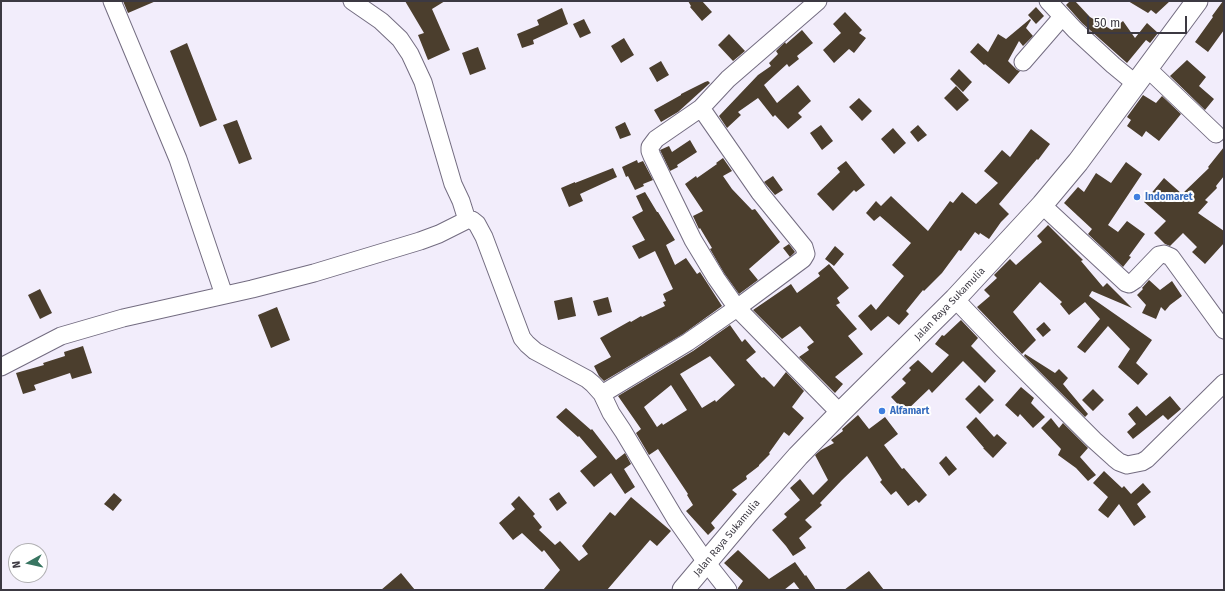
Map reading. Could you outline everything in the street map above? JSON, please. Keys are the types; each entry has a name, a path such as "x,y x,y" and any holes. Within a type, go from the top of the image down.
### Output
{"main road":[{"name":"Jalan Raya Sukamulia","path":"683,590 793,462 840,413 955,299 1042,205 1078,162 1197,1"}],"street":[{"path":"112,1 178,159 224,295"},
{"path":"352,1 381,21 400,39 410,54 423,82 454,184 467,220"},
{"path":"818,1 728,79 701,108 656,139 650,147 650,151 693,240 716,278 737,308 840,413"},
{"path":"1048,1 1062,17 1113,65 1142,76 1216,134"},
{"path":"1023,62 1062,17"},
{"path":"602,394 688,342 803,259 806,254 804,247 760,193 701,108"},
{"path":"1042,205 1128,284 1135,280 1159,255 1164,254 1171,257 1224,330"},
{"path":"1,367 61,336 123,318 314,273 420,241 439,234 467,220 472,220 477,224 484,237 522,338 535,351 587,379 602,394 611,412 675,518 728,590"},
{"path":"955,299 1094,440 1119,462 1127,465 1142,462 1147,459 1224,383"}],"building":[{"path":"123,1 156,1 128,13"},
{"path":"405,1 445,1 432,9 450,50 428,60 418,35 424,33"},
{"path":"688,1 702,1 712,12 702,21 690,7 691,6"},
{"path":"1070,1 1075,1 1090,17 1112,30 1123,21 1135,38 1147,23 1158,33 1150,43 1146,40 1127,63 1082,23 1066,5"},
{"path":"1128,1 1170,1 1156,14 1151,10 1148,13"},
{"path":"1223,1 1224,30 1208,52 1195,42"},
{"path":"1036,7 1044,16 1036,24 1028,15"},
{"path":"562,8 568,24 533,40 534,44 522,48 517,34 539,25 537,20"},
{"path":"845,12 862,30 859,33 866,38 854,53 849,49 834,63 823,50 841,33 833,24"},
{"path":"584,19 591,33 580,38 573,24"},
{"path":"1030,19 1031,20 1026,28 1033,36 1023,46 1019,41 1008,61 1020,71 1009,84 970,52 978,43 988,52 998,34 1006,39"},
{"path":"802,30 813,43 797,56 799,59 789,67 787,64 764,85 777,103 798,85 811,101 798,113 802,117 788,129 775,115 773,117 758,98 738,112 741,115 727,128 719,116 758,75 771,66 769,63 778,54 776,51 785,42 786,44"},
{"path":"729,34 745,51 733,61 718,45"},
{"path":"624,38 634,55 621,63 611,46"},
{"path":"187,43 217,120 200,127 170,51"},
{"path":"478,47 486,69 470,75 462,53"},
{"path":"1187,60 1206,77 1199,86 1214,99 1205,110 1170,76"},
{"path":"661,61 669,75 657,82 649,68"},
{"path":"959,69 972,82 963,92 950,79"},
{"path":"708,81 710,83 678,112 661,122 654,110 681,94"},
{"path":"956,86 969,100 957,111 944,98"},
{"path":"1143,95 1156,103 1162,96 1181,114 1159,141 1146,131 1142,137 1127,126 1131,120 1127,117"},
{"path":"859,98 872,111 862,121 849,107"},
{"path":"237,120 252,159 239,164 223,125"},
{"path":"625,122 631,135 620,139 615,127"},
{"path":"821,125 833,141 822,150 810,133"},
{"path":"918,125 927,135 918,142 910,132"},
{"path":"893,128 906,143 894,154 881,139"},
{"path":"1031,129 1050,144 1038,160 1037,159 999,204 1009,214 1001,222 989,239 980,233 979,235 975,232 942,273 924,291 923,290 906,311 909,314 899,325 888,316 871,331 858,316 871,304 876,310 904,276 892,265 911,243 880,216 874,221 866,213 876,201 881,206 891,196 928,231 950,201 953,203 962,192 976,204 998,183 984,171 1002,150 1010,157"},
{"path":"690,140 697,152 677,165 678,167 670,171 660,150 669,146 672,152"},
{"path":"1224,147 1224,176 1216,186 1217,188 1205,200 1208,202 1198,213 1224,231 1224,243 1205,264 1192,252 1197,247 1183,233 1170,246 1165,244 1154,233 1166,221 1144,202 1164,178 1182,194 1209,168 1208,167"},
{"path":"723,158 732,171 723,176 732,189 752,210 755,209 780,242 749,269 758,280 739,294 724,273 710,249 712,248 700,228 699,229 693,216 703,211 685,184 696,176 697,178"},
{"path":"637,160 638,163 643,161 653,180 643,184 644,186 635,190 628,176 626,177 622,167"},
{"path":"846,161 865,185 856,192 854,190 833,211 817,194 840,172 837,168"},
{"path":"1126,162 1142,174 1108,225 1118,232 1127,221 1145,234 1123,267 1088,234 1092,229 1064,203 1078,187 1084,192 1096,173 1111,183"},
{"path":"613,168 617,177 580,194 583,201 569,207 561,188"},
{"path":"773,176 783,190 775,195 764,182"},
{"path":"645,192 675,240 666,245 675,265 686,258 697,274 700,272 722,306 683,334 604,381 599,376 594,366 611,357 600,338 630,321 631,322 665,306 663,302 666,301 663,294 673,289 655,251 639,259 632,246 645,240 632,217 643,211 636,196"},
{"path":"1048,225 1083,260 1081,261 1103,287 1107,283 1132,308 1092,291 1089,296 1152,340 1136,363 1148,374 1138,385 1118,367 1130,349 1108,326 1085,353 1077,347 1100,319 1085,302 1069,315 1060,304 1062,302 1040,282 1013,312 1036,340 1022,354 977,307 990,296 984,290 997,278 994,275 1010,259 1016,265 1042,242 1037,236"},
{"path":"789,244 795,252 790,257 783,248"},
{"path":"835,246 844,254 834,266 825,259"},
{"path":"829,264 849,288 837,298 840,303 836,305 857,329 848,336 863,354 835,377 843,384 835,393 799,357 809,350 807,347 814,342 800,326 782,339 753,310 791,284 797,293 820,276 818,273"},
{"path":"1149,280 1160,290 1172,281 1182,296 1165,311 1161,307 1156,319 1142,313 1146,305 1137,295"},
{"path":"40,289 52,313 40,319 28,295"},
{"path":"572,297 576,316 558,320 554,301"},
{"path":"608,297 612,312 598,316 593,301"},
{"path":"277,307 290,340 271,348 258,315"},
{"path":"961,320 978,338 971,346 996,371 985,383 963,361 932,393 929,389 905,412 891,397 906,383 902,379 911,370 909,368 918,360 932,373 949,355 935,344 942,335 944,336"},
{"path":"1044,322 1051,330 1043,337 1036,329"},
{"path":"730,325 742,342 745,339 756,352 746,360 762,378 764,377 774,387 786,372 804,391 792,407 804,418 789,436 784,432 769,453 770,454 759,466 746,476 747,479 732,490 737,494 711,523 715,528 708,535 686,511 693,505 687,495 688,494 658,449 649,455 636,433 641,429 618,396 693,351","holes":["710,356 735,385 716,402 715,400 702,408 680,374","671,385 687,410 663,425 662,423 657,427 644,407"]},
{"path":"83,346 92,373 72,379 70,373 34,385 36,390 23,394 16,373 44,365 43,363 65,356 64,352"},
{"path":"1025,354 1055,373 1059,369 1068,378 1063,384 1088,414 1085,417 1024,356"},
{"path":"979,385 994,400 980,414 965,399"},
{"path":"1021,387 1034,398 1031,403 1045,417 1033,428 1020,414 1018,417 1005,405"},
{"path":"1093,389 1104,400 1093,411 1082,400"},
{"path":"1170,396 1181,409 1168,420 1163,415 1133,439 1127,432 1136,424 1128,414 1137,406 1146,416"},
{"path":"566,408 591,430 592,429 616,460 625,453 631,464 624,469 635,487 625,494 611,473 594,487 580,471 597,457 579,436 578,437 556,417"},
{"path":"858,415 869,429 885,417 898,434 884,445 902,469 904,468 927,495 919,503 916,500 908,506 896,491 891,495 880,482 882,480 867,456 820,503 822,505 805,520 812,527 799,538 806,548 793,556 772,530 787,517 784,514 800,500 790,488 800,479 813,495 828,480 815,455 834,443 831,440 843,431 842,429"},
{"path":"976,417 994,437 997,434 1007,443 993,458 966,427"},
{"path":"1051,418 1059,428 1063,423 1088,448 1080,457 1096,475 1088,481 1076,468 1058,455 1061,449 1041,428"},
{"path":"946,456 957,469 949,476 939,463"},
{"path":"1104,471 1122,488 1124,486 1131,494 1143,483 1151,492 1137,504 1146,517 1134,526 1119,504 1108,518 1098,510 1108,497 1093,483"},
{"path":"559,492 567,503 557,511 549,499"},
{"path":"114,493 122,500 113,511 104,504"},
{"path":"519,496 535,514 533,516 542,527 539,530 555,545 560,541 579,561 588,554 582,546 610,512 615,516 631,497 671,531 657,546 650,540 607,590 543,590 560,570 544,550 542,552 522,533 513,540 499,523 515,509 511,504"},
{"path":"738,550 769,579 795,562 816,590 800,590 794,582 784,590 738,590 743,581 724,563"},
{"path":"869,571 884,590 844,590"},
{"path":"401,573 415,590 381,590"}],"place":[{"name":"Indomaret","path":"1137,197"},
{"name":"Alfamart","path":"882,411"}]}
